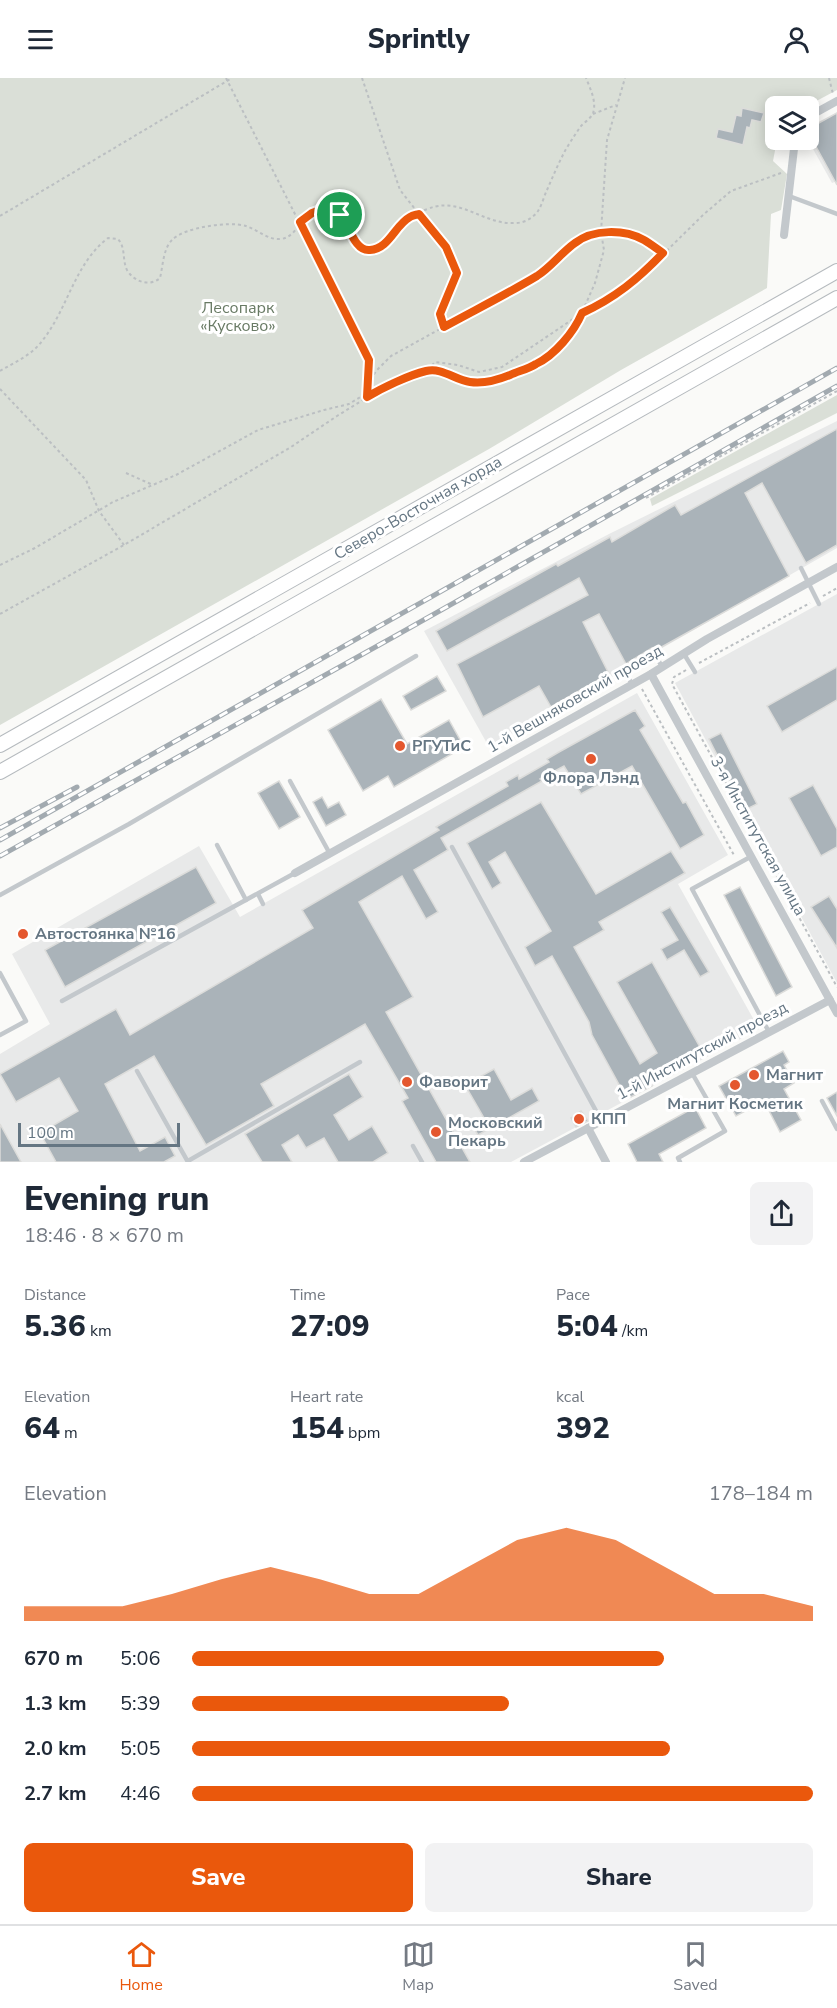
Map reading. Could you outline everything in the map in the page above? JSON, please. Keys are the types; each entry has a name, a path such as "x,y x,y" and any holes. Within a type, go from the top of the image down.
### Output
{"main road":[{"name":"Северо-Восточная хорда","path":"0,745 837,271"},
{"name":"Северо-Восточная хорда","path":"0,772 837,298"}],"street":[{"path":"819,111 836,102"},
{"path":"784,235 794,150"},
{"name":"1-й Вешняковский проезд","path":"296,873 837,567"},
{"name":"3-я Институтская улица","path":"651,674 833,998 837,1013"},
{"name":"1-й Институтский проезд","path":"524,1162 833,998"},
{"path":"588,1128 606,1162"}],"lane":[{"path":"789,196 837,214"},
{"path":"801,568 818,601"},
{"path":"654,652 662,667"},
{"path":"684,654 693,670"},
{"path":"0,895 129,824 416,656"},
{"path":"624,670 635,683"},
{"path":"290,781 330,854"},
{"path":"217,844 246,900"},
{"path":"452,847 601,1120"},
{"path":"752,856 692,889 769,1032"},
{"path":"62,1001 296,873"},
{"path":"258,894 262,904"},
{"path":"0,973 26,1021 0,1035"},
{"path":"137,1071 188,1162 360,1062"},
{"path":"680,1162 678,1158 725,1131 692,1073"},
{"path":"822,1101 837,1129"},
{"path":"413,1146 422,1162"}],"path":[{"path":"0,216 232,78"},
{"path":"362,78 400,190 446,247 457,273 440,314 444,327"},
{"path":"586,78 595,105 593,114"},
{"path":"427,370 441,371 460,380 473,382 497,380 537,364 552,352 577,324 595,283 604,250 602,232 607,140 625,78"},
{"path":"829,78 836,102"},
{"path":"227,79 369,360 367,397"},
{"path":"0,371 33,352 43,341 82,267 98,245 108,238 118,239 122,244 127,270 136,279 145,283 156,282 160,278 164,255 172,240 187,232 202,228 246,226 270,237 281,239 291,235 300,222 312,213 323,209 340,215 351,235 363,249 371,250 383,245 410,217 432,207 464,208 493,221 516,224 528,221 538,211 567,148 581,126 593,114 617,105"},
{"path":"0,615 291,447 379,390 427,370 435,362 458,365 479,372 502,367 529,351 582,313 602,304 638,279 730,191 792,168"},
{"path":"0,565 35,548 99,511 176,475 258,430 349,404 362,396 376,371 391,356 538,275 554,263 573,243 587,235 602,232 630,234 663,253"},
{"path":"0,389 86,480 99,511 124,545"},
{"path":"646,498 837,391"},
{"path":"126,473 153,485"},
{"path":"837,588 818,601 693,670 674,677 672,684 837,987"},
{"path":"635,683 739,863"}],"shaded area":[{"path":"837,112 837,181 832,183 814,150 819,150 819,122"},
{"path":"837,421 837,548 489,747 424,631 609,534"},
{"path":"837,594 837,983 675,683"},
{"path":"637,693 728,855 678,884 759,1029 511,1162 0,1162 0,1054 50,1024 12,954 199,846 240,917"}],"green space":[{"name":"Лесопарк «Кусково»","path":"0,78 837,78 837,90 819,100 819,96 765,96 765,150 775,150 773,161 787,174 781,210 771,214 767,288 621,370 489,449 0,725"},
{"path":"837,395 837,413 652,506 650,499"}],"building":[{"path":"742,108 764,113 761,122 752,120 750,128 747,127 743,145 716,138 718,129 732,132 736,115 741,116"},
{"path":"837,113 837,185 818,150 819,123"},
{"path":"837,429 837,545 806,563 762,483 745,493 789,576 658,649 657,647 652,648 626,664 599,614 583,622 609,674 551,707 539,686 483,717 457,664 588,595 579,578 447,651 436,631 556,564 558,566 610,537 612,542 675,505 681,515"},
{"path":"837,667 837,700 782,732 767,706"},
{"path":"437,676 446,691 411,710 403,696"},
{"name":"РГУТиС","path":"381,699 407,744 449,720 464,747 394,787 388,776 363,791 328,730"},
{"path":"635,710 645,726 640,730 683,803 686,802 704,835 680,849 632,766 581,794 564,766 540,779 542,781 441,838 448,850 414,870 438,912 426,919 402,876 359,902 413,997 386,1012 470,1162 436,1162 402,1101 408,1098 365,1024 261,1084 274,1106 206,1145 154,1056 105,1084 140,1151 165,1137 175,1156 164,1162 56,1162 40,1133 78,1111 59,1078 16,1102 0,1074 116,1009 130,1035 313,928 302,910 439,830 436,827 508,786 506,782 518,775 519,779 549,762 547,759"},
{"path":"721,733 757,804 745,810 709,739"},
{"path":"279,781 300,817 279,829 258,793"},
{"path":"813,785 837,829 837,847 821,856 789,798"},
{"path":"322,797 328,808 339,802 346,815 326,826 313,802"},
{"path":"541,802 596,894 671,851 685,873 599,922 604,930 574,947 640,1064 657,1053 617,982 652,962 701,1049 646,1075 652,1086 627,1099 592,1035 589,1022 552,956 535,966 525,947 551,931 505,852 489,862 501,883 492,889 467,843"},
{"path":"196,867 216,903 65,987 45,950"},
{"path":"740,887 792,987 776,996 724,895"},
{"path":"829,896 837,909 837,948 811,907"},
{"path":"670,907 709,972 700,977 684,950 667,960 661,949 678,940 661,912"},
{"path":"783,1051 789,1062 784,1065 794,1083 784,1089 801,1120 780,1132 764,1101 736,1116 719,1086"},
{"path":"494,1069 511,1100 532,1088 539,1101 478,1135 472,1125 484,1118 465,1085"},
{"path":"349,1074 363,1097 334,1115 349,1140 372,1126 388,1153 373,1162 338,1162 324,1138 306,1148 298,1135 282,1145 292,1162 262,1162 245,1134"},
{"path":"837,1092 837,1116 827,1098"},
{"path":"695,1107 706,1128 659,1154 663,1162 637,1162 628,1144"},
{"name":"КПП","path":"581,1111 588,1121 576,1127 571,1118"},
{"path":"0,1124 21,1162 0,1162"}],"railway":[{"path":"0,840 837,368"},
{"path":"0,856 837,386"},
{"path":"0,828 77,787"}],"place":[{"name":"РГУТиС","path":"400,746"},
{"name":"Флора Лэнд","path":"591,759"},
{"name":"Автостоянка №16","path":"23,934"},
{"name":"Магнит","path":"754,1075"},
{"name":"Фаворит","path":"407,1082"},
{"name":"Магнит Косметик","path":"735,1085"},
{"name":"КПП","path":"579,1119"},
{"name":"Московский Пекарь","path":"436,1132"}],"route":[{"path":"323,209 340,215 351,235 363,249 371,250 383,245 398,227 410,217 419,214 446,247 457,273 440,314 444,327 538,275 554,263 573,243 587,235 602,232 630,234 663,253 638,279 602,304 582,313 577,324 565,338 537,364 486,382 460,380 441,371 427,370 367,397 369,360 300,222 312,213 323,209"}]}
